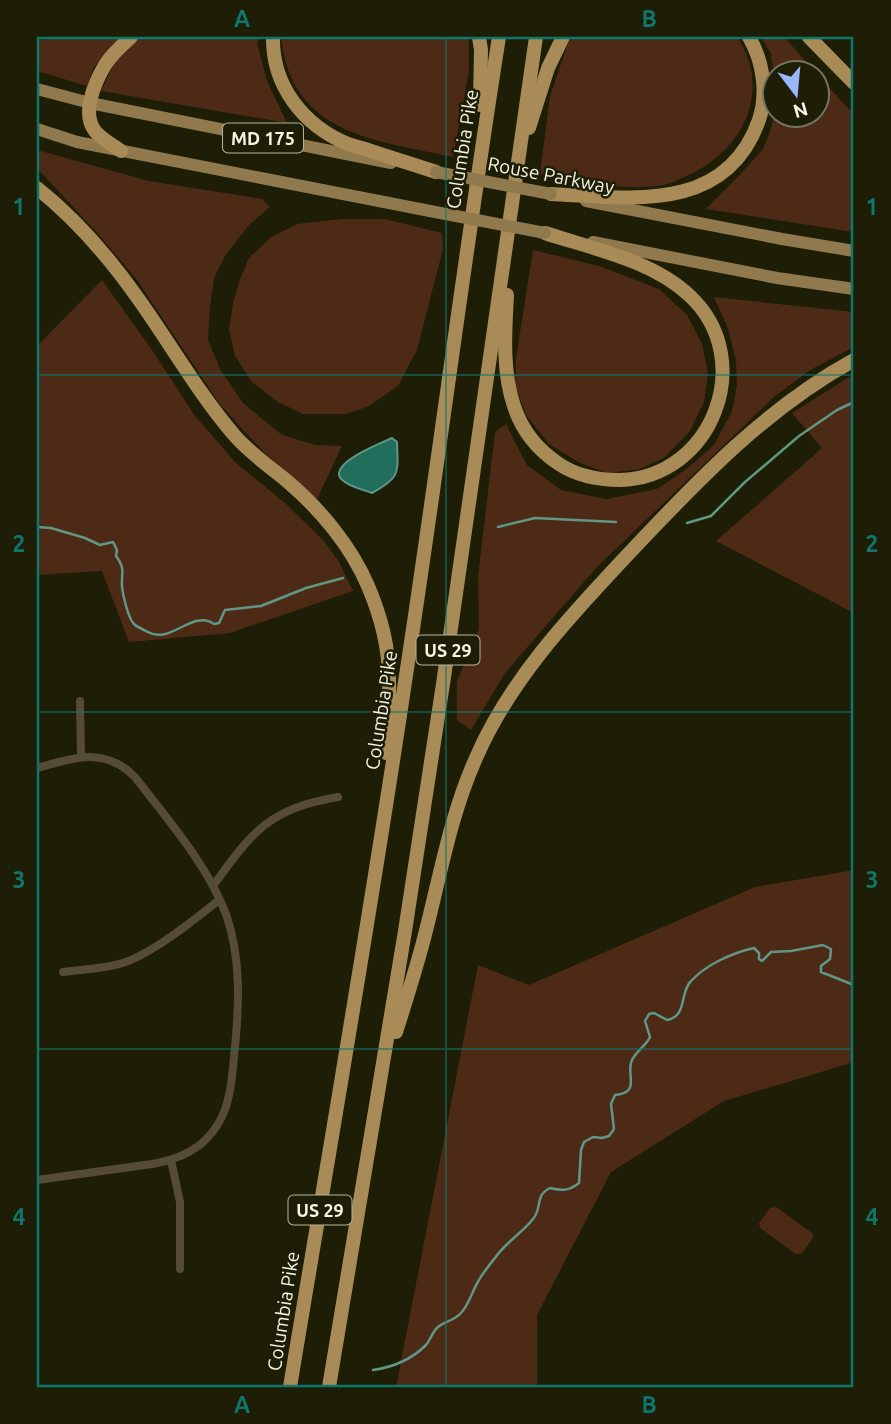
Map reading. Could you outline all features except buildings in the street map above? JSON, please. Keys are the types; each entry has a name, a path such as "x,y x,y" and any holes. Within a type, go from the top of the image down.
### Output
{"highway":[{"path":"121,151 94,131 88,118 96,83 106,64 131,37"},
{"path":"273,37 279,76 294,103 311,121 350,145 436,172"},
{"path":"479,37 480,159"},
{"name":"Columbia Pike","path":"290,1387 406,678 499,37"},
{"name":"US 29","path":"329,1387 443,684 536,37"},
{"path":"516,166 548,68 563,37"},
{"path":"551,194 647,198 688,191 720,176 745,150 761,115 763,76 749,37"},
{"path":"809,37 854,83"},
{"path":"37,187 86,233 116,268 237,438 314,508 357,565 368,586 376,611 389,678 383,826"},
{"path":"510,209 505,337 507,373 514,408 528,435 538,447 564,467 594,478 627,480 643,477 670,466 699,440 712,420 720,398 723,363 709,320 680,287 655,272 622,258 545,233"},
{"path":"378,1091 422,946 460,798 477,755 509,696 530,665 584,602 683,496 772,414 828,374 854,360"}],"main road":[{"name":"Rouse Parkway","path":"37,89 90,103 436,172 854,251"},
{"name":"MD 175","path":"37,129 78,142 121,151 777,278 854,289"}],"street":[{"path":"80,701 82,756"},
{"path":"37,768 82,756 104,758 127,769 142,786 194,856 219,900 231,933 239,1011 228,1097 218,1124 194,1150 171,1160 37,1180"},
{"path":"212,886 247,841 273,818 307,804 338,797"},
{"path":"64,972 107,967 132,959 219,900"},
{"path":"171,1160 180,1202 180,1269"}],"shaded area":[{"path":"123,37 94,67 87,86 37,71 37,40"},
{"path":"139,37 259,37 257,43 267,81 287,123 101,91 114,64"},
{"path":"281,37 469,37 469,71 453,157 367,137 319,114 301,95 288,70"},
{"path":"573,37 737,37 747,57 752,77 752,97 747,116 724,150 708,164 667,184 649,187 618,186 540,174 550,96 568,43"},
{"path":"761,37 784,37 804,60 772,60"},
{"path":"832,91 854,114 854,232 706,209 763,149 770,130 832,130"},
{"path":"37,150 149,181 262,199 270,207 250,224 226,254 214,278 208,340 220,369 243,403 282,435 315,445 342,446 317,499 266,454 219,403 137,280 37,168"},
{"path":"342,219 385,219 442,233 443,249 417,350 398,386 367,407 345,414 303,414 278,402 252,382 235,356 229,330 233,303 249,258 270,238 297,224"},
{"path":"533,250 599,266 659,289 687,315 702,344 708,373 704,402 690,431 664,458 640,469 607,473 580,463 549,444 526,415 515,385 516,358"},
{"path":"102,280 195,416 236,463 285,503 323,540 338,560 353,591 230,633 129,642 102,571 37,575 37,346"},
{"path":"714,297 854,312 854,347 812,369 775,396 597,567 505,673 471,730 457,720 457,681 479,629 478,577 495,432 506,424 527,465 561,490 607,499 657,489 688,468 714,445 732,411 737,385 736,360 728,329"},
{"path":"854,374 854,613 716,541 822,448 792,413"},
{"path":"854,870 854,1065 851,1063 724,1101 611,1172 537,1315 537,1387 396,1387 478,965 529,985 755,887"},
{"path":"776,1207 812,1233 813,1238 802,1253 796,1254 760,1228 759,1223 770,1208"}],"water":[{"path":"392,438 397,442 397,468 388,483 372,493 340,478 340,469 352,458"}],"waterway":[{"path":"687,523 711,516 745,482 799,436 837,410 854,402"},
{"path":"498,527 535,518 616,522"},
{"path":"37,527 51,528 100,545 113,542 122,568 123,591 130,617 134,624 156,635 198,621 219,623 225,610 261,606 306,588 343,578"},
{"path":"373,1370 402,1362 426,1345 438,1327 461,1313 488,1267 536,1215 540,1198 545,1191 550,1188 569,1189 579,1183 584,1142 593,1137 609,1136 614,1129 611,1104 615,1095 628,1091 632,1060 650,1037 645,1021 649,1014 654,1013 667,1020 674,1018 681,1009 687,986 704,969 720,960 754,948 762,961 771,952 823,945 831,949 830,959 821,966 821,972 854,985"}]}
